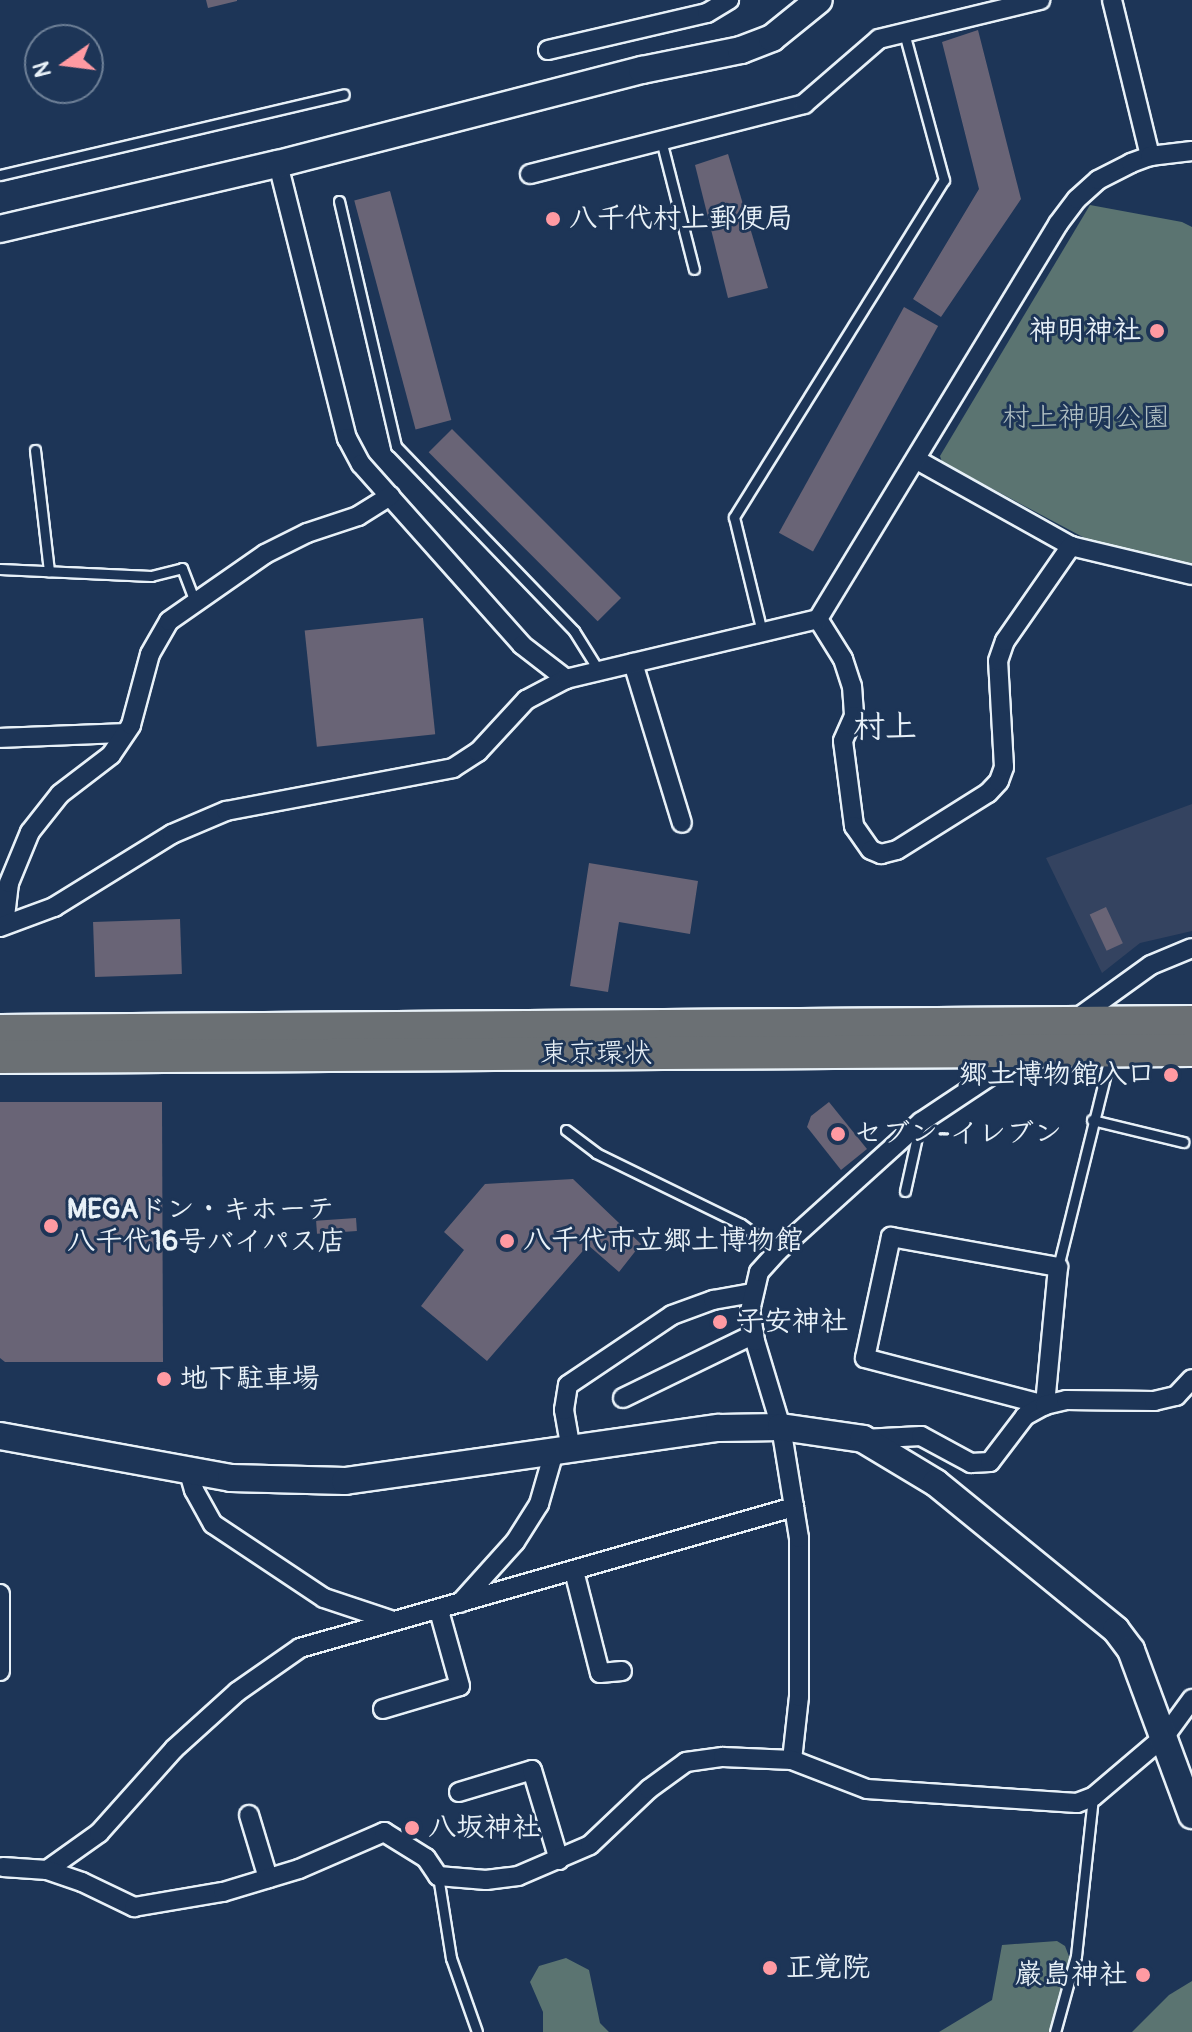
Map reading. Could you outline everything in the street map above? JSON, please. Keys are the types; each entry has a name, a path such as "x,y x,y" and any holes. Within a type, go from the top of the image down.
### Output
{"highway":[{"name":"東京環状","path":"0,1031 1192,1022"},
{"name":"東京環状","path":"0,1057 1192,1050"}],"street":[{"path":"548,50 707,13 729,0"},
{"path":"0,229 278,164 642,70 741,50 772,38 819,0"},
{"path":"530,174 804,104 879,39 1040,0"},
{"path":"1112,0 1150,156"},
{"path":"390,496 358,516 307,533 265,554 169,621 150,654 131,725 111,755 60,794 30,832 9,883 2,926 54,907 172,834 226,811 453,768 478,752 526,700 566,679 818,619 1058,224 1098,180 1150,156 1192,151"},
{"path":"278,164 347,438 361,464 522,645 566,679"},
{"path":"917,460 1071,546 1192,575"},
{"path":"818,619 843,659 852,686 854,716 843,741 854,826 871,850 881,854 897,850 988,793 999,781 1004,767 998,661 1005,641 1071,546"},
{"path":"633,663 682,823"},
{"path":"0,738 125,733"},
{"path":"792,1760 799,1697 799,1538 781,1427 750,1311 759,1272 778,1251 921,1122 1096,1007 1151,965 1192,948"},
{"path":"891,1237 1058,1267 1045,1405 865,1358 891,1237"},
{"path":"459,1605 515,1542 539,1504 562,1451 568,1385 672,1315 713,1300 753,1293"},
{"path":"623,1398 754,1334"},
{"path":"0,1436 231,1478 345,1481 719,1428 781,1427 863,1439 921,1436 971,1463 990,1462 1025,1416 1045,1405 1066,1400 1154,1401 1176,1396 1192,1379"},
{"path":"863,1439 936,1483 1116,1630 1131,1650 1192,1815"},
{"path":"188,1469 194,1490 213,1524 324,1598 393,1621"},
{"path":"47,1870 99,1833 174,1749 237,1692 300,1648 439,1611 794,1507"},
{"path":"574,1571 600,1673 622,1671"},
{"path":"0,1594 0,1671"},
{"path":"383,1709 460,1686 439,1611"},
{"path":"1,1868 47,1870 82,1882 134,1907 223,1892 268,1878 384,1832 426,1858 438,1876 486,1880 518,1876 590,1845 649,1789 686,1762 723,1757 792,1760 867,1789 1059,1805 1093,1797 1165,1736 1192,1699"},
{"path":"459,1792 532,1770 559,1860"},
{"path":"249,1815 268,1878"}],"lane":[{"path":"762,632 734,517 944,180 904,33"},
{"path":"0,175 344,94"},
{"path":"661,140 694,269"},
{"path":"339,201 396,446 574,631 599,671"},
{"path":"35,450 49,571"},
{"path":"0,569 151,576 182,568 195,602"},
{"path":"1058,1267 1092,1120 1112,1050"},
{"path":"1092,1120 1183,1142"},
{"path":"905,1191 921,1122"},
{"path":"566,1130 596,1153 741,1224 778,1251"},
{"path":"1055,2032 1076,1956 1093,1797"},
{"path":"438,1876 451,1958 477,2032"}],"shaded area":[{"path":"1192,804 1192,931 1140,943 1102,973 1046,858"}],"green space":[{"name":"村上神明公園","path":"1090,205 1182,222 1192,227 1192,569 1094,543 942,462 940,456"},
{"path":"1057,1941 1065,1946 1070,1959 1049,2032 939,2032 992,2000 1002,1945"},
{"path":"566,1958 589,1970 600,2023 609,2032 543,2032 543,2012 530,1982 539,1966"},
{"path":"1192,1981 1192,2032 1132,2032 1169,1995"}],"building":[{"path":"206,0 237,0 237,1 208,8"},
{"path":"978,30 1021,199 941,317 913,299 979,189 942,42"},
{"path":"728,154 768,288 728,298 695,165"},
{"path":"390,191 451,420 416,430 354,201"},
{"path":"904,307 938,326 813,552 779,533"},
{"path":"452,429 621,598 598,621 429,452"},
{"path":"423,618 435,734 317,747 305,630"},
{"path":"589,863 698,881 690,934 619,922 608,992 570,986"},
{"path":"1106,907 1123,943 1107,951 1090,915"},
{"path":"180,919 182,974 95,977 93,922"},
{"path":"0,1102 162,1102 163,1362 5,1362 0,1358"},
{"path":"829,1102 867,1149 841,1170 807,1127 811,1116"},
{"path":"573,1179 641,1244 619,1272 588,1245 487,1361 421,1306 464,1250 444,1232 485,1184"},
{"path":"356,1218 357,1231 317,1234 316,1221"}],"place":[{"name":"八千代村上郵便局","path":"553,219"},
{"name":"神明神社","path":"1157,331"},
{"name":"郷土博物館入口","path":"1171,1075"},
{"name":"セブン-イレブン","path":"838,1134"},
{"name":"MEGAドン・キホーテ 八千代16号バイパス店","path":"51,1226"},
{"name":"八千代市立郷土博物館","path":"507,1241"},
{"name":"子安神社","path":"720,1322"},
{"name":"地下駐車場","path":"164,1379"},
{"name":"八坂神社","path":"412,1828"},
{"name":"正覚院","path":"770,1968"},
{"name":"巌島神社","path":"1143,1975"}],"district":[{"name":"村上","path":"885,727"}]}
